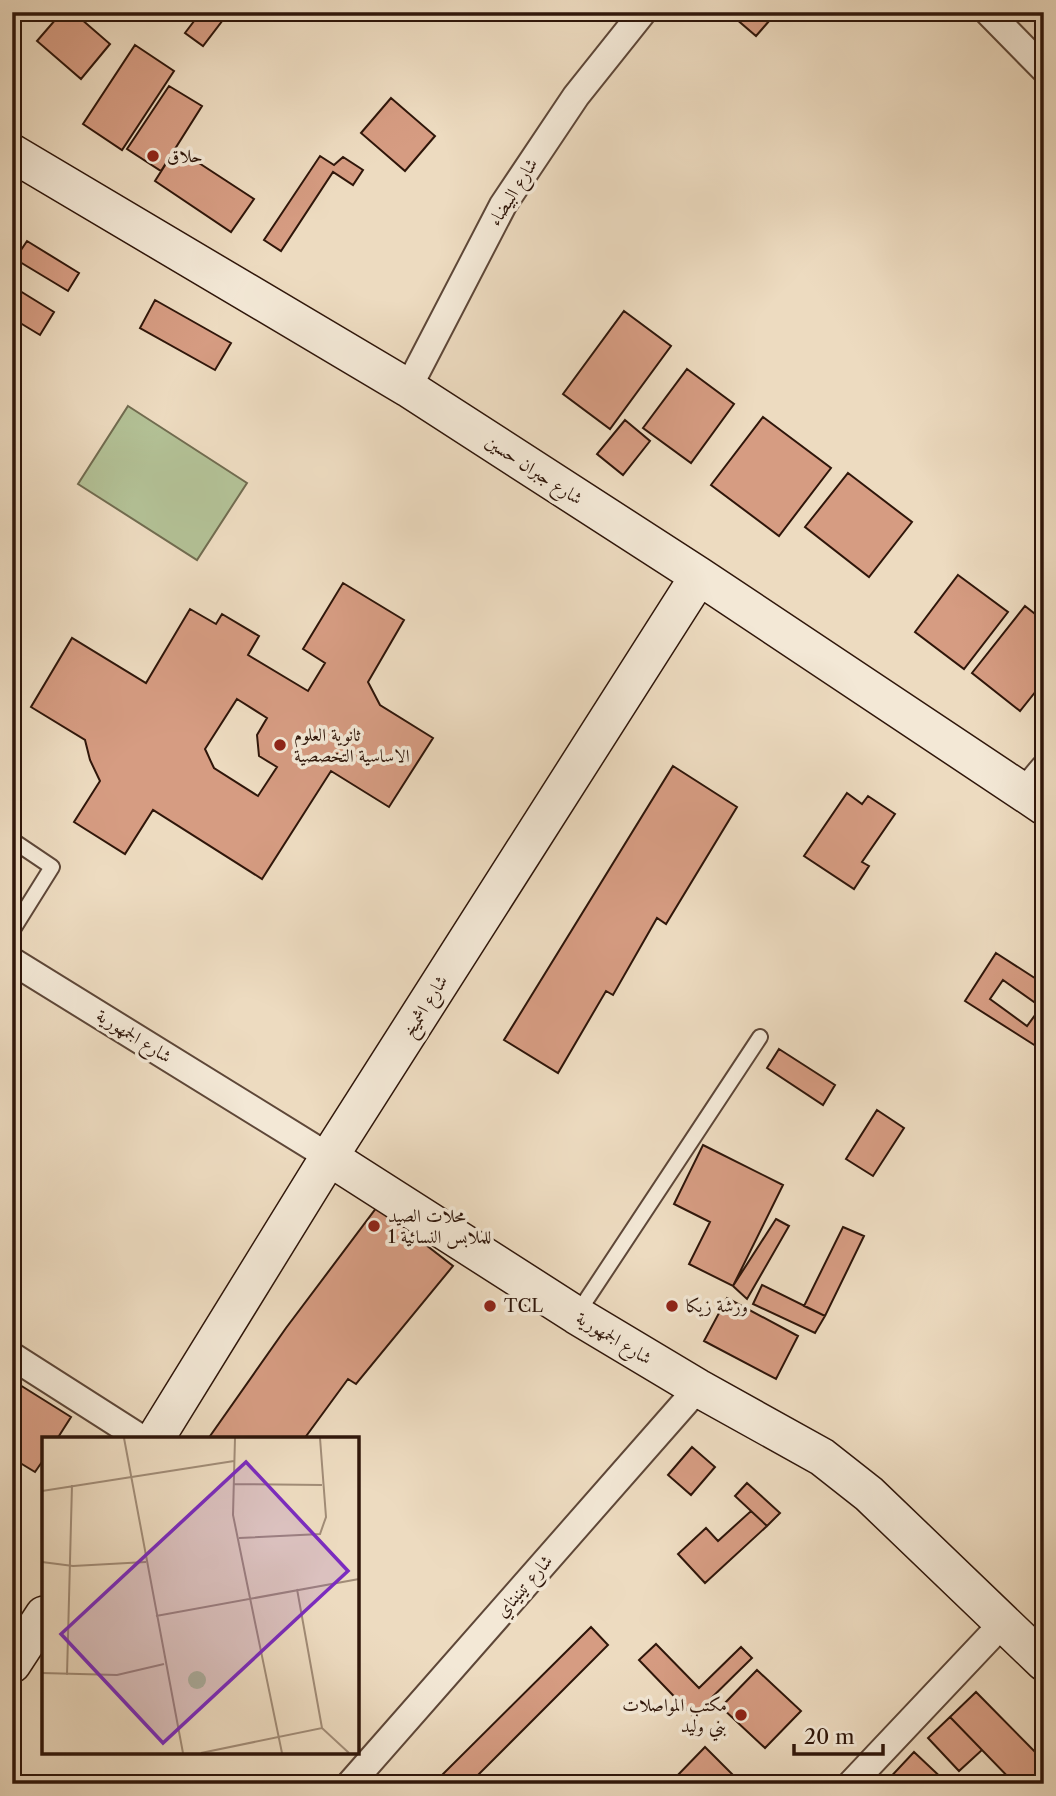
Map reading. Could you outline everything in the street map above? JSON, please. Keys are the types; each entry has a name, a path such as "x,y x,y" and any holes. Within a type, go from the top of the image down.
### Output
{"main road":[{"name":"شارع جبران حسين","path":"12,153 408,388 1037,789"},
{"name":"شارع اشميخ","path":"156,1437 330,1157 699,576"},
{"name":"شارع الجمهورية","path":"330,1157 576,1315 698,1388 797,1441 846,1474 1044,1662"},
{"path":"12,1664 42,1618"}],"street":[{"name":"شارع البيضاء","path":"408,388 503,205 576,96 643,12"},
{"path":"988,12 1044,69"},
{"name":"شارع الجمهورية","path":"12,961 330,1157"},
{"path":"12,1356 139,1437"},
{"name":"شارع تينيناي","path":"350,1784 698,1388"},
{"path":"851,1784 1004,1622"}],"lane":[{"path":"12,840 52,867 12,931"},
{"path":"576,1315 760,1037"}],"green space":[{"path":"128,406 247,483 197,560 78,484"}],"building":[{"path":"62,12 73,12 110,44 81,79 37,41"},
{"path":"201,12 229,12 203,46 185,33"},
{"path":"728,12 777,12 756,36"},
{"path":"135,45 174,71 122,150 83,124"},
{"path":"169,86 202,106 161,171 127,149"},
{"path":"391,98 435,136 405,171 361,133"},
{"path":"176,148 254,199 231,232 155,181"},
{"path":"320,156 334,165 343,157 363,170 353,185 333,172 281,251 264,240"},
{"path":"27,241 79,273 68,291 15,259"},
{"path":"12,286 54,312 40,335 12,318"},
{"path":"155,300 231,343 215,370 140,328"},
{"path":"624,311 671,346 610,429 563,394"},
{"path":"687,369 734,404 691,463 643,428"},
{"path":"763,417 831,468 779,536 711,485"},
{"path":"625,420 650,441 623,475 597,454"},
{"path":"848,473 912,522 869,577 805,527"},
{"path":"958,575 1008,612 964,669 915,632"},
{"path":"343,583 404,620 368,682 380,705 433,738 389,807 331,771 262,879 153,810 125,854 74,822 100,781 90,760 85,740 31,707 72,638 146,683 190,609 216,624 222,614 259,636 248,655 308,691 325,663 303,649","holes":["237,699 267,718 257,735 259,756 277,767 258,796 214,768 205,749"]},
{"path":"1025,606 1044,621 1044,681 1020,711 972,673"},
{"path":"673,766 737,807 666,924 657,918 613,995 606,991 558,1073 504,1040"},
{"path":"847,793 862,804 868,796 895,814 862,862 869,866 854,889 804,856"},
{"path":"996,953 1044,984 1044,1041 1039,1048 965,1001","holes":["1003,980 1041,1007 1027,1026 990,999"]},
{"path":"779,1049 835,1085 823,1105 767,1068"},
{"path":"877,1110 904,1128 873,1176 846,1159"},
{"path":"703,1145 783,1185 733,1286 689,1264 710,1222 674,1204"},
{"path":"377,1207 453,1266 356,1384 348,1379 305,1437 209,1437 286,1328"},
{"path":"776,1219 789,1226 747,1299 733,1286"},
{"path":"843,1227 864,1236 825,1316 804,1306"},
{"path":"762,1285 825,1316 815,1333 753,1304"},
{"path":"727,1298 798,1336 776,1379 704,1341"},
{"path":"12,1380 71,1417 58,1437 42,1437 42,1462 35,1472 12,1458"},
{"path":"692,1447 715,1467 691,1495 668,1475"},
{"path":"747,1483 780,1513 767,1526 735,1496"},
{"path":"751,1511 767,1526 705,1583 678,1554 706,1528 718,1541"},
{"path":"591,1627 608,1645 469,1784 447,1784 440,1777"},
{"path":"656,1644 699,1688 741,1647 752,1658 693,1716 639,1660"},
{"path":"757,1670 801,1711 765,1748 721,1707"},
{"path":"976,1692 1044,1761 1044,1784 1015,1784 950,1717"},
{"path":"950,1717 982,1750 959,1771 928,1738"},
{"path":"705,1747 742,1784 679,1784 674,1779"},
{"path":"914,1752 948,1784 884,1784"}],"place":[{"name":"حلاق","path":"153,156"},
{"name":"ثانوية العلوم الاساسية التخصصية","path":"280,745"},
{"name":"محلات الصيد للملابس النسائية 1","path":"374,1226"},
{"name":"TCL","path":"490,1306"},
{"name":"ورشة زيكا","path":"672,1306"},
{"name":"مكتب المواصلات بني وليد","path":"741,1715"}]}
